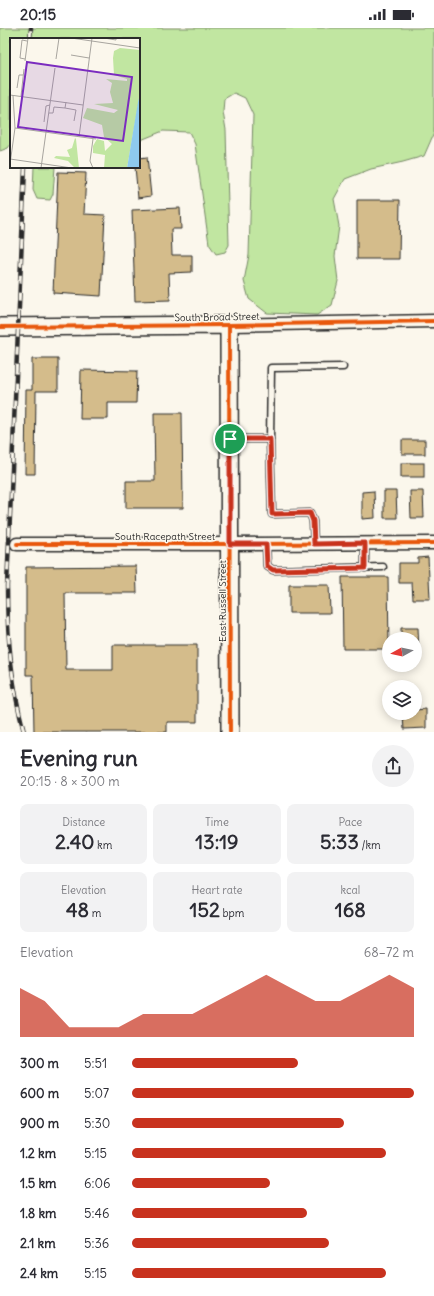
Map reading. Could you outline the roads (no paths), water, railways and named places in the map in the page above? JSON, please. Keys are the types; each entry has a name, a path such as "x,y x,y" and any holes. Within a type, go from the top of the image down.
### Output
{"street":[{"name":"South Broad Street","path":"0,327 434,321"},
{"name":"East Russell Street","path":"229,325 230,732"},
{"name":"South Racepath Street","path":"16,544 434,543"}],"lane":[{"path":"314,544 313,521 310,513 272,514 270,439 271,368 343,367"},
{"path":"230,439 270,439"},
{"path":"365,543 365,568"},
{"path":"266,544 267,566 273,570 383,567"}],"railway":[{"path":"30,38 31,28"},
{"path":"24,732 13,678 8,623 7,586 25,168"}]}
